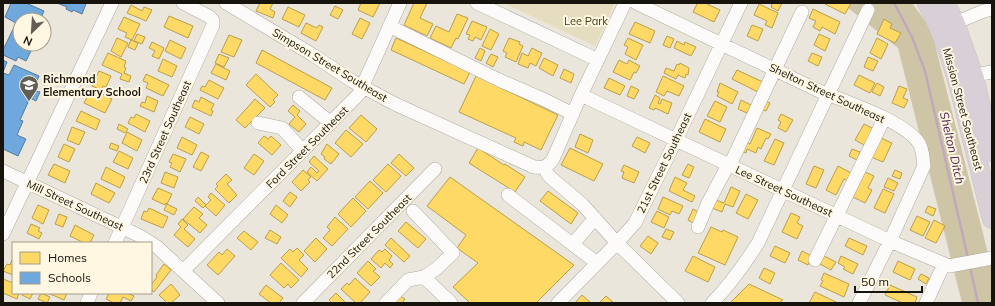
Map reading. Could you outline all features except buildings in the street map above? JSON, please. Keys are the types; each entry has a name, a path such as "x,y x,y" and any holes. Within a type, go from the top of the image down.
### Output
{"highway":[{"name":"Mission Street Southeast","path":"927,3 947,26 983,74 992,152"},
{"name":"Mission Street Southeast","path":"945,3 950,54 958,80 992,219"}],"street":[{"path":"3,234 112,3"},
{"name":"23rd Street Southeast","path":"115,242 208,36 213,21 210,17 183,3"},
{"name":"Simpson Street Southeast","path":"226,3 313,55 352,81 402,107 534,167 546,167"},
{"name":"Ford Street Southeast","path":"184,270 359,94 400,3"},
{"path":"477,3 598,60"},
{"path":"625,3 581,95 553,159 550,165 546,167 547,173 569,192 617,243 678,303"},
{"name":"Shelton Street Southeast","path":"636,3 774,69 904,128 913,136 920,146 924,166 890,241 859,303"},
{"name":"21st Street Southeast","path":"558,303 635,223 741,3"},
{"path":"712,303 742,268 758,243 868,10"},
{"path":"947,26 984,11 992,10"},
{"path":"698,227 708,203 729,165 802,12"},
{"path":"389,26 442,53 573,114"},
{"name":"Lee Street Southeast","path":"581,95 782,191 890,241 948,265"},
{"path":"299,97 331,123"},
{"path":"815,260 884,119"},
{"path":"258,123 282,128 303,151"},
{"name":"22nd Street Southeast","path":"303,303 435,169"},
{"name":"Mill Street Southeast","path":"3,171 140,236 149,242"},
{"path":"508,195 597,263"},
{"path":"386,303 408,280 424,277 436,269 453,253 413,211"},
{"path":"573,244 595,218"},
{"name":"Mill Street Southeast","path":"152,244 184,270 218,303"},
{"path":"926,303 948,265 990,258"},
{"path":"424,277 451,303"}],"green space":[{"name":"Lee Park","path":"503,3 615,3 595,46"}],"shaded area":[{"path":"842,3 912,3 931,29 992,269 992,303 962,303 898,48"}],"waterway":[{"name":"Shelton Ditch","path":"894,3 912,37 925,71 968,258"},
{"name":"Shelton Ditch","path":"970,267 978,303"}],"place":[{"name":"Richmond Elementary School","path":"29,102"}]}
